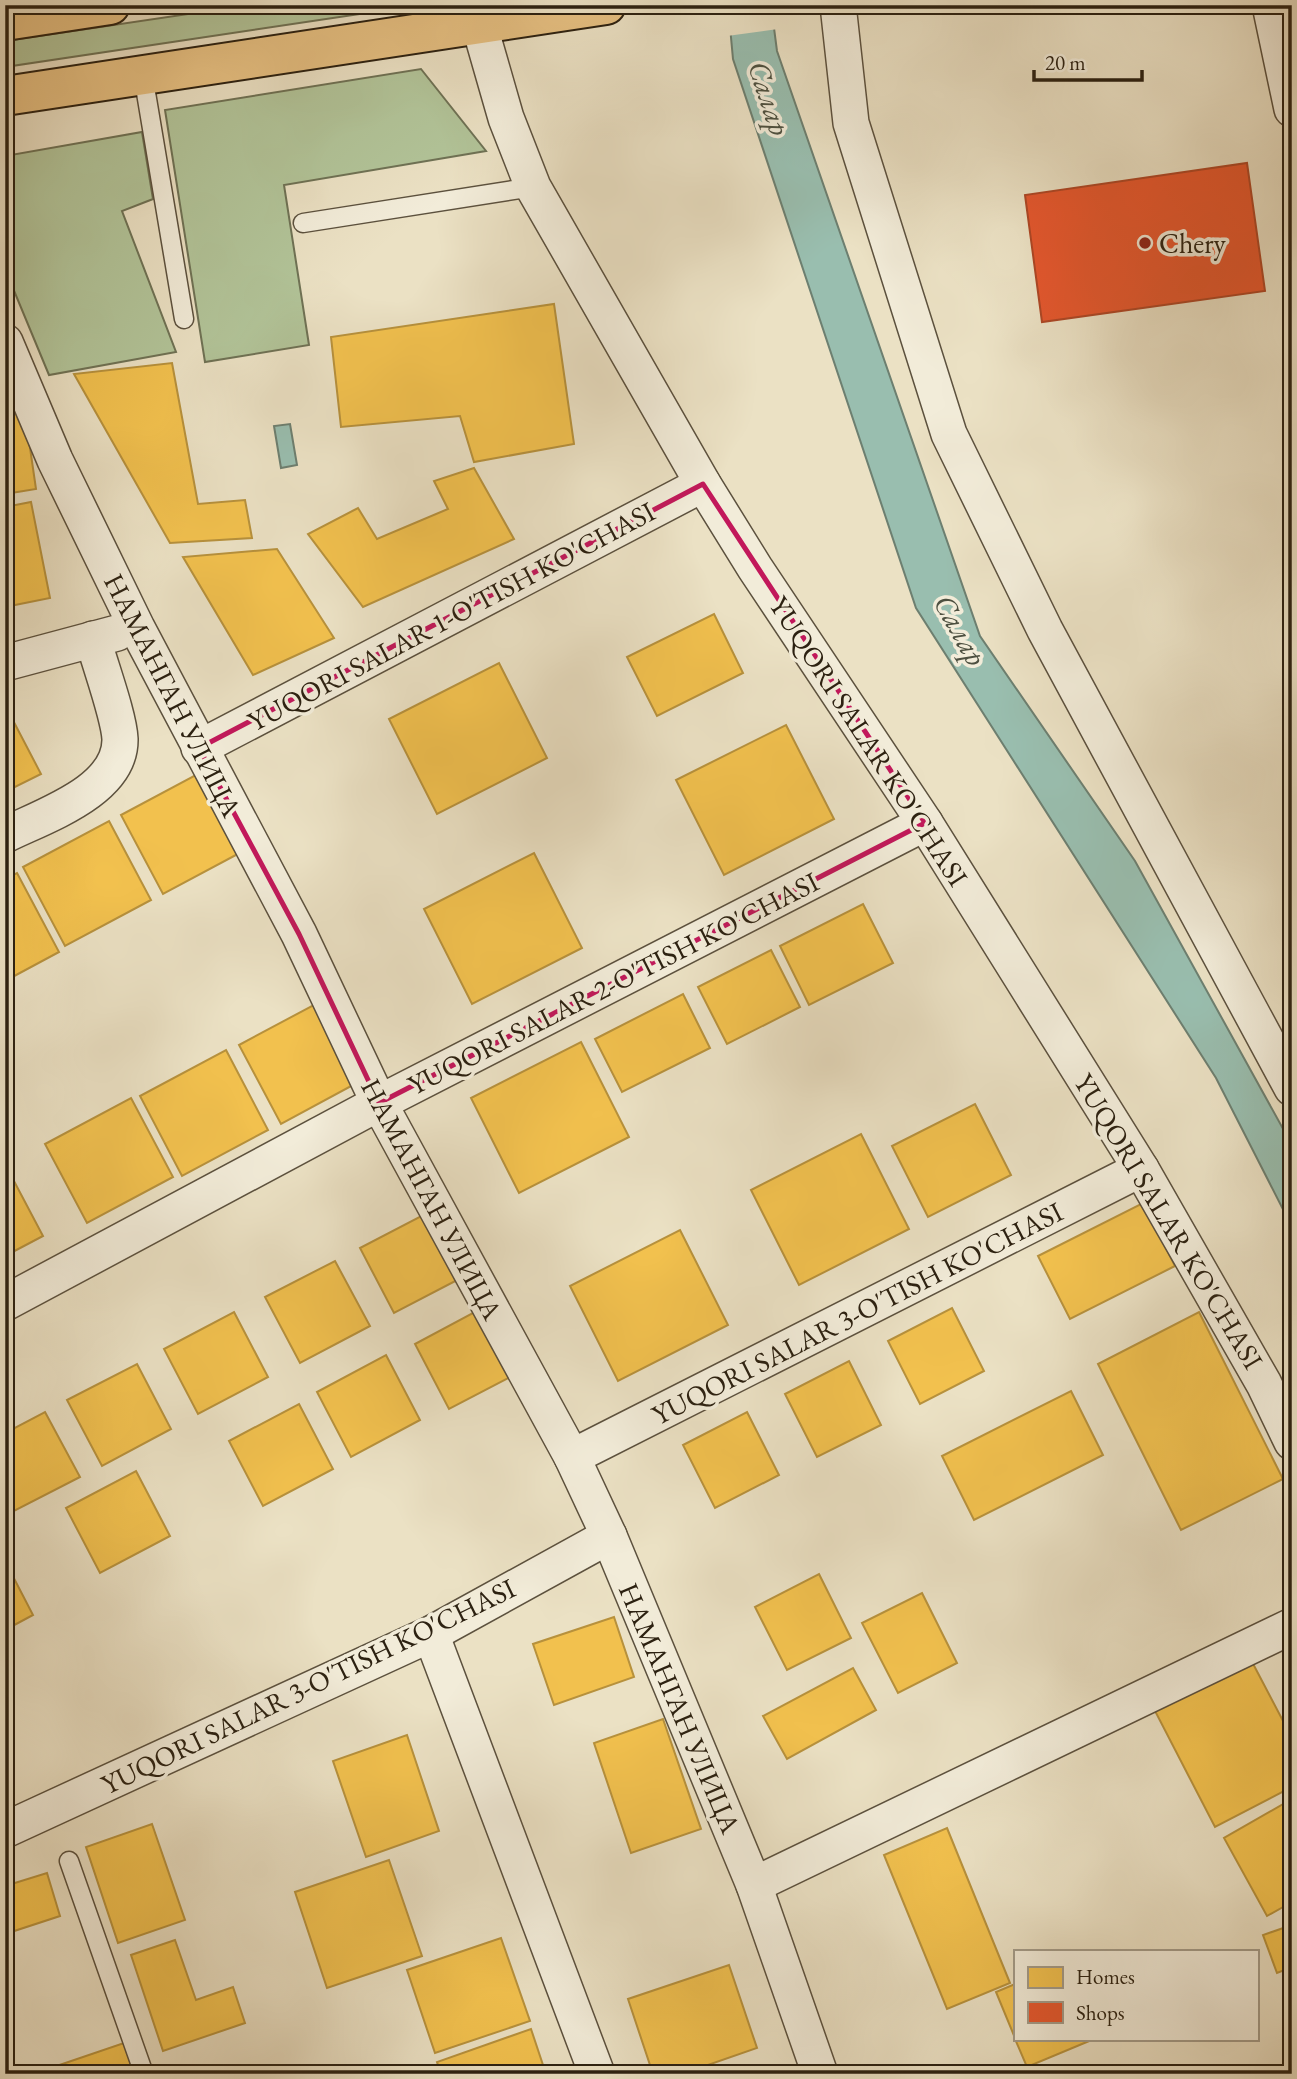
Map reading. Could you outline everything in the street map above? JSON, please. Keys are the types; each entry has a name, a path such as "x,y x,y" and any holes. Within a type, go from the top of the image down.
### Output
{"highway":[{"path":"5,21 110,5"},
{"path":"5,96 606,5"}],"street":[{"path":"838,5 851,123 949,434 1045,630 1292,1088"},
{"path":"1270,5 1292,109"},
{"name":"YUQORI SALAR KO'CHASI","path":"479,24 506,118 533,187 703,484 755,568 925,823 1141,1169 1264,1384 1292,1441"},
{"name":"НАМАНГАН УЛИЦА","path":"5,342 55,460 137,628 299,934 379,1103 572,1457 609,1536 754,1885 820,2074"},
{"name":"YUQORI SALAR 1-O'TISH KO'CHASI","path":"200,748 703,484"},
{"path":"5,663 137,628"},
{"path":"5,835 92,792 111,770 120,740 93,639"},
{"name":"YUQORI SALAR 2-O'TISH KO'CHASI","path":"5,1303 379,1103 925,823"},
{"name":"YUQORI SALAR 3-O'TISH KO'CHASI","path":"572,1457 1141,1169"},
{"name":"YUQORI SALAR 3-O'TISH KO'CHASI","path":"5,1830 431,1634 609,1536"},
{"path":"754,1885 1292,1626"},
{"path":"431,1634 597,2074"}],"lane":[{"path":"143,75 184,319"},
{"path":"303,223 533,187"},
{"path":"69,1861 144,2074"}],"highlighted area":[{"path":"703,484 925,823 379,1103 299,934 199,748"}],"shaded area":[{"path":"249,5 420,5 5,67 5,41"},
{"path":"421,69 486,151 284,185 309,345 205,362 165,110"},
{"path":"142,132 153,199 122,211 176,352 49,375 5,269 5,156"}],"water":[{"name":"Салар","path":"728,5 771,5 777,51 980,636 1135,861 1292,1145 1292,1227 1216,1078 916,608 733,59"},
{"path":"290,424 297,465 281,468 274,426"}],"pier":[{"path":"724,5 775,5 778,29 727,36"}],"building: Homes":[{"path":"554,304 574,444 474,462 460,416 341,427 331,337"},
{"path":"172,363 198,504 245,500 252,538 170,543 74,374"},
{"path":"20,379 36,489 5,494 5,381"},
{"path":"474,468 514,539 363,607 308,534 358,508 377,539 448,509 434,481"},
{"path":"31,502 50,598 5,607 5,507"},
{"path":"277,549 334,638 253,675 183,557"},
{"path":"714,614 743,673 657,716 627,657"},
{"path":"499,663 547,758 437,814 389,719"},
{"path":"5,705 41,774 5,792"},
{"path":"786,725 834,819 724,875 676,780"},
{"path":"207,769 249,848 163,894 121,815"},
{"path":"109,821 151,900 65,946 23,867"},
{"path":"534,853 582,948 472,1004 424,909"},
{"path":"17,873 59,952 5,981 5,879"},
{"path":"863,904 893,963 809,1005 780,946"},
{"path":"771,950 800,1007 727,1044 698,987"},
{"path":"683,994 710,1048 622,1092 595,1039"},
{"path":"325,999 366,1078 281,1124 239,1045"},
{"path":"581,1042 629,1137 519,1193 471,1098"},
{"path":"226,1050 268,1130 182,1176 140,1096"},
{"path":"131,1098 173,1177 87,1223 45,1144"},
{"path":"975,1104 1011,1175 928,1217 892,1146"},
{"path":"861,1134 909,1229 799,1285 751,1190"},
{"path":"5,1164 43,1236 5,1256"},
{"path":"1143,1203 1175,1266 1070,1319 1038,1256"},
{"path":"429,1212 463,1277 394,1313 360,1248"},
{"path":"680,1230 728,1325 618,1381 570,1286"},
{"path":"335,1261 370,1326 300,1363 265,1297"},
{"path":"484,1307 518,1373 449,1409 415,1344"},
{"path":"952,1308 984,1371 920,1404 888,1341"},
{"path":"234,1312 268,1377 198,1414 164,1349"},
{"path":"1199,1312 1283,1479 1181,1530 1098,1364"},
{"path":"386,1355 420,1420 351,1457 317,1392"},
{"path":"849,1361 881,1425 817,1457 785,1394"},
{"path":"137,1364 171,1429 102,1466 67,1400"},
{"path":"1071,1391 1103,1455 974,1520 942,1456"},
{"path":"299,1404 333,1469 263,1506 229,1441"},
{"path":"45,1412 80,1477 10,1513 5,1505 5,1433"},
{"path":"747,1412 779,1475 715,1508 683,1445"},
{"path":"136,1471 170,1536 100,1573 66,1508"},
{"path":"5,1561 33,1615 5,1630"},
{"path":"819,1574 851,1638 787,1670 755,1607"},
{"path":"922,1593 957,1663 898,1693 862,1623"},
{"path":"614,1617 634,1677 554,1705 533,1644"},
{"path":"1250,1658 1292,1738 1292,1787 1215,1827 1154,1709"},
{"path":"853,1668 876,1710 787,1759 763,1716"},
{"path":"663,1719 701,1829 631,1853 594,1743"},
{"path":"407,1735 439,1831 366,1857 333,1761"},
{"path":"1292,1799 1292,1902 1267,1916 1224,1838"},
{"path":"152,1824 185,1920 118,1943 86,1847"},
{"path":"947,1828 1010,1983 947,2009 884,1855"},
{"path":"389,1860 422,1956 327,1988 295,1892"},
{"path":"47,1873 60,1916 5,1934 5,1886"},
{"path":"1292,1925 1292,1967 1277,1973 1263,1935"},
{"path":"501,1938 530,2021 435,2053 407,1970"},
{"path":"175,1940 196,2000 233,1987 245,2023 163,2051 131,1955"},
{"path":"729,1965 757,2048 682,2074 653,2074 628,1999"},
{"path":"1014,1984 1014,2036 996,1992"},
{"path":"531,2029 546,2074 441,2074 437,2062"},
{"path":"1015,2040 1092,2040 1027,2067"},
{"path":"124,2043 134,2074 33,2074"}],"building: Shops":[{"path":"1247,163 1265,291 1042,322 1025,195"}],"place":[{"name":"Chery","path":"1145,243"}]}
